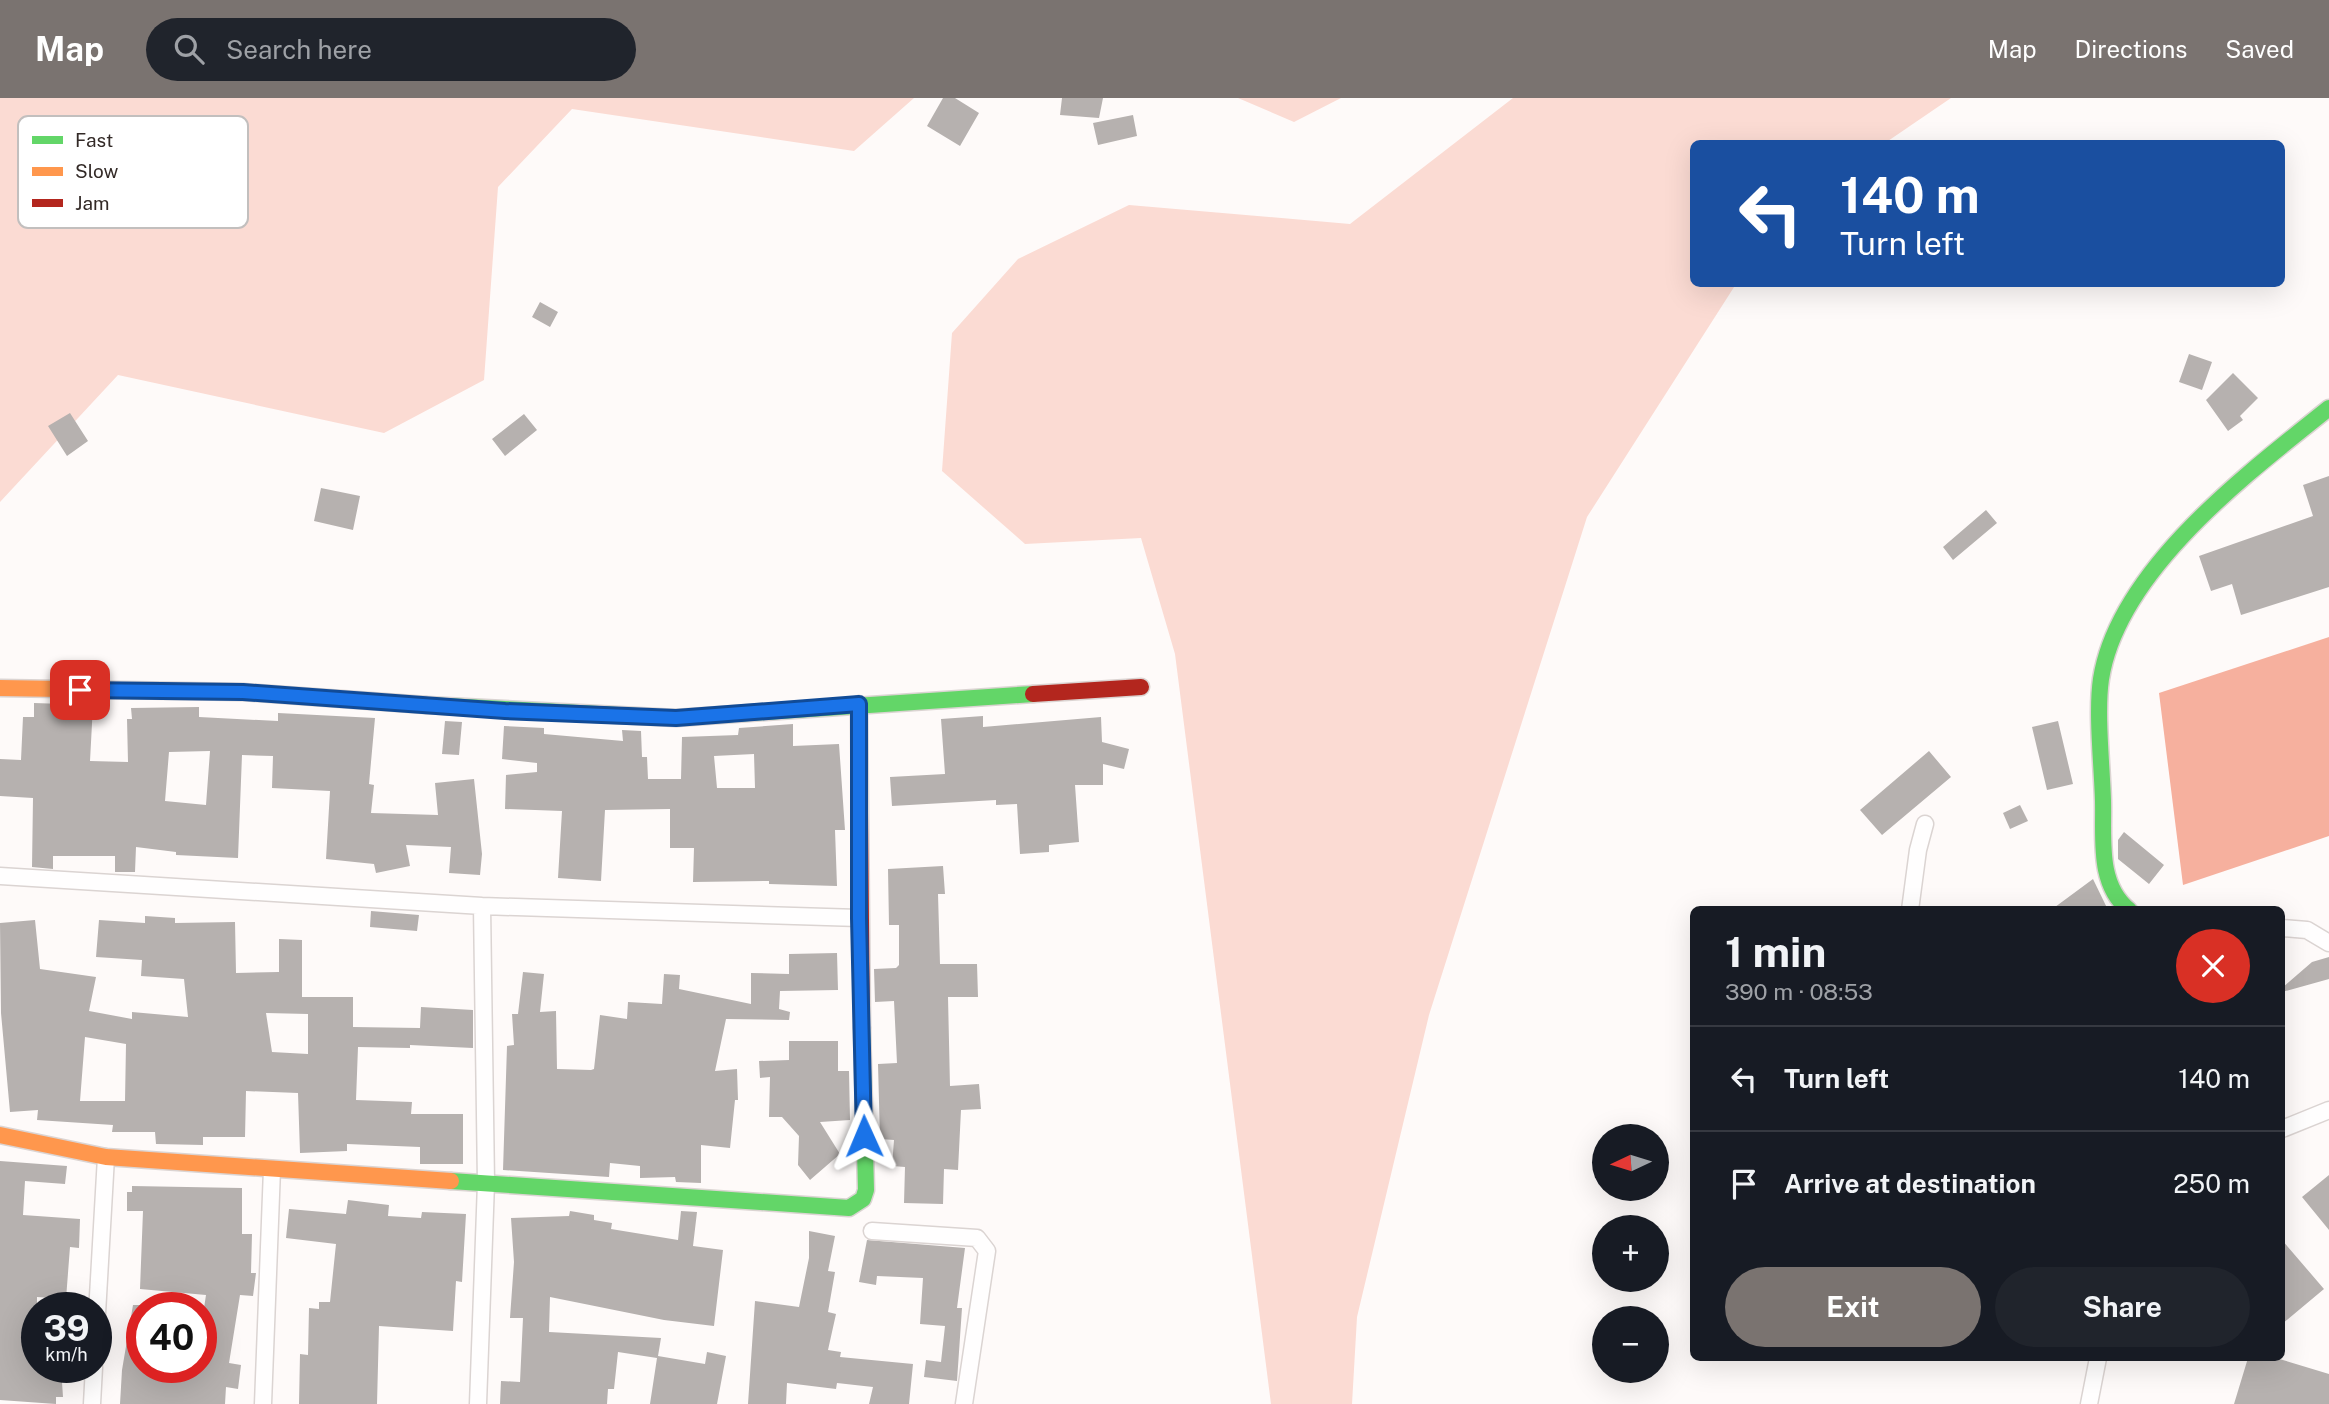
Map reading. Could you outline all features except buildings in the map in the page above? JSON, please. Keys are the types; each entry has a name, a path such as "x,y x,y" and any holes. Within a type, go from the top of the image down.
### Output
{"street":[{"path":"2124,906 2118,901 2104,868 2101,680 2115,629 2171,548 2222,495 2329,408"},
{"path":"0,688 243,692 505,711 676,718 1141,687"},
{"path":"0,1135 20,1137 106,1157 849,1208 857,1205 866,1190 859,918 859,704"},
{"path":"1911,906 1918,850 1925,824"},
{"path":"0,876 482,906 859,918"},
{"path":"478,1404 486,1183 482,906"},
{"path":"2285,928 2307,930 2329,943"},
{"path":"2285,1128 2329,1110"},
{"path":"98,1292 106,1157"},
{"path":"263,1404 272,1169"},
{"path":"872,1230 977,1238 984,1244 987,1251 964,1404"},
{"path":"2089,1404 2097,1361"},
{"path":"92,1404 93,1383"}],"shaded area":[{"path":"0,98 914,98 854,151 572,109 498,187 484,380 384,433 118,375 0,502"},
{"path":"1238,98 1341,98 1294,122"},
{"path":"1513,98 1951,98 1889,140 1690,140 1690,287 1734,287 1587,517 1429,1015 1357,1317 1352,1404 1271,1404 1175,654 1141,538 1025,544 942,471 952,333 1018,259 1129,205 1350,224"},
{"path":"2329,637 2329,836 2183,885 2159,693"}],"traffic: fast":[{"path":"2125,906 2112,887 2107,874 2103,845 2100,693 2112,639 2132,600 2159,562 2191,527 2262,462 2329,408"},
{"path":"426,705 676,718 1033,694"},
{"path":"451,1181 849,1208 863,1199 866,1190 862,1028"}],"traffic: slow":[{"path":"0,688 243,692 426,705"},
{"path":"0,1135 106,1157 451,1181"}],"traffic: jam":[{"path":"1033,694 1141,687"},
{"path":"859,704 862,1028"}],"route":[{"path":"80,690 331,696 505,711 676,718 859,704 859,918 864,1136"}]}
